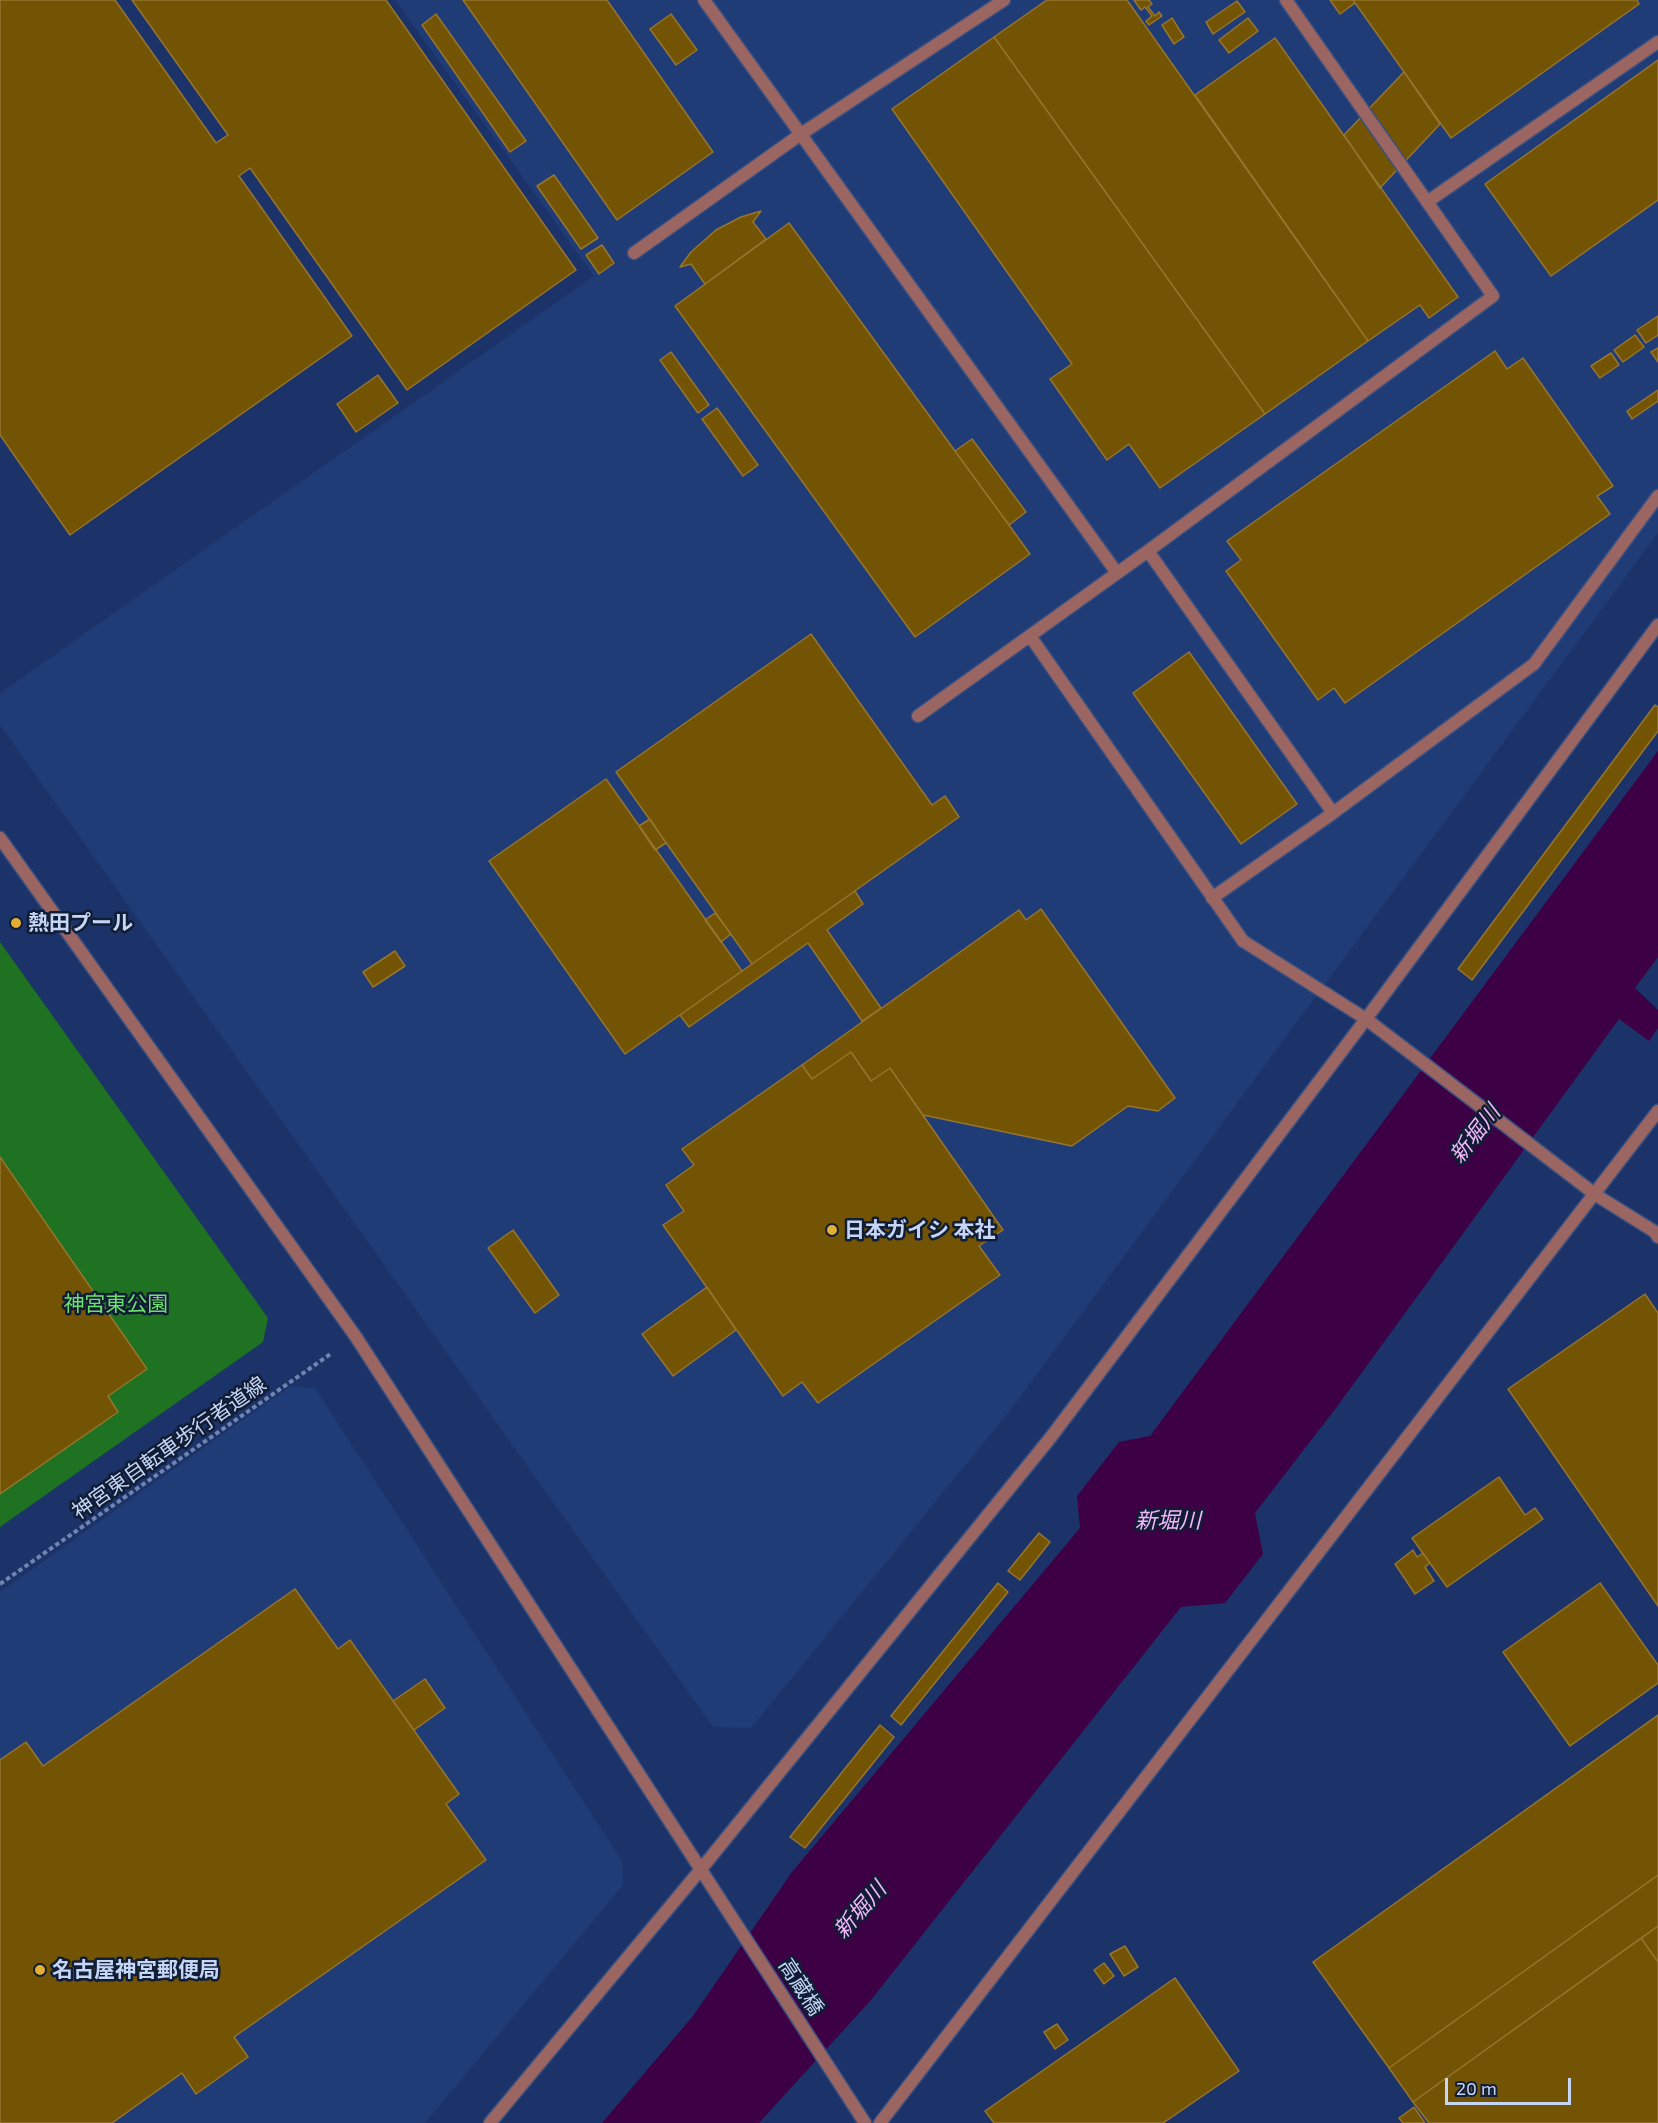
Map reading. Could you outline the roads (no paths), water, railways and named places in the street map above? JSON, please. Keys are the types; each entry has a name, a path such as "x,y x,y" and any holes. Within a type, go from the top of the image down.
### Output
{"street":[{"path":"704,0 1117,573"},
{"path":"634,253 801,134 1004,0"},
{"path":"918,716 1148,551 1493,296 1286,0"},
{"path":"1427,202 1658,42"},
{"path":"1212,898 1333,813 1534,664 1658,496"},
{"path":"1148,551 1333,813"},
{"path":"490,2123 702,1868 1051,1437 1366,1019 1658,625"},
{"path":"1030,636 1243,940 1366,1019 1596,1195 1654,1232 1658,1237"},
{"name":"高蔵橋","path":"0,838 356,1336 865,2123"},
{"path":"880,2123 1596,1195 1658,1111"}],"water":[{"name":"新堀川","path":"1658,751 1658,957 1635,988 1658,1010 1658,1028 1649,1041 1619,1019 1336,1408 1255,1513 1263,1554 1225,1603 1181,1607 871,2000 759,2123 602,2123 693,2016 792,1872 1080,1528 1077,1496 1119,1442 1150,1436"}],"place":[{"name":"熱田プール","path":"16,923"},
{"name":"日本ガイシ 本社","path":"832,1230"},
{"name":"名古屋神宮郵便局","path":"40,1970"}],"park label":[{"name":"神宮東公園","path":"116,1304"}]}
